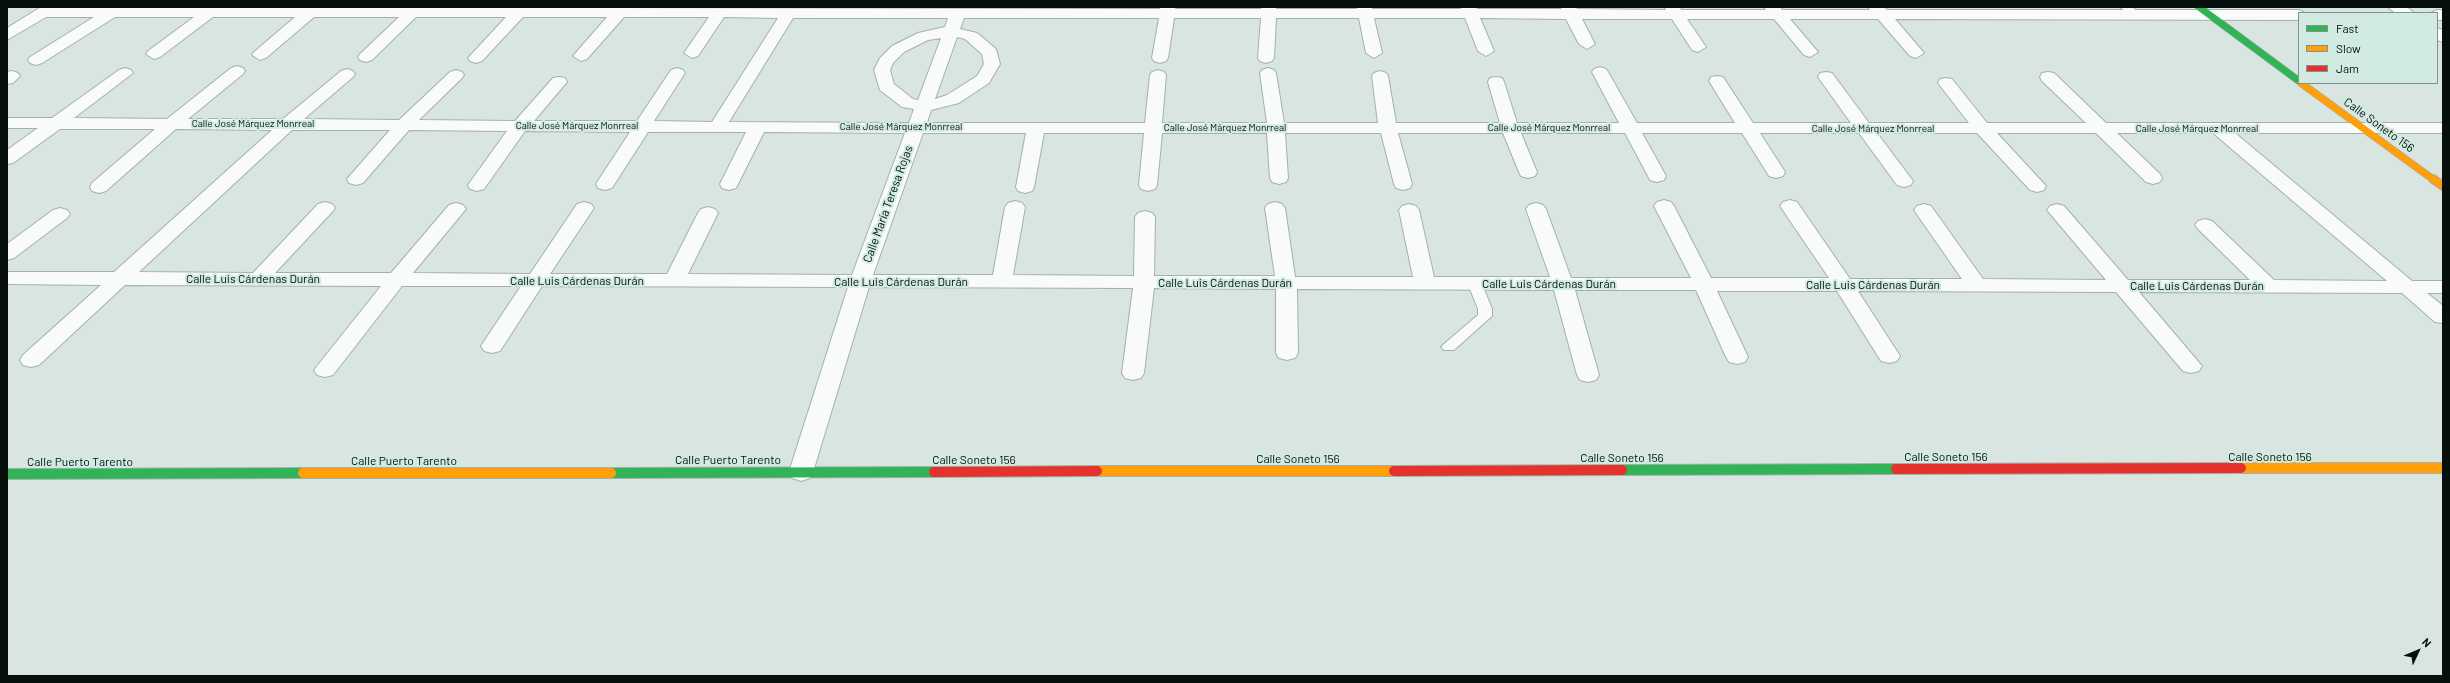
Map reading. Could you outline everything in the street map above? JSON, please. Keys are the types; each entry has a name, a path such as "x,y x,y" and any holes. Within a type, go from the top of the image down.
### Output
{"street":[{"path":"7,35 48,9 722,10 956,17 1168,10 1982,10 2204,11 2298,15"},
{"path":"36,60 115,9"},
{"path":"154,54 214,9"},
{"path":"260,55 313,10"},
{"path":"366,57 415,10"},
{"path":"476,58 521,10"},
{"path":"581,56 623,10"},
{"path":"692,53 722,10"},
{"path":"1148,185 1159,66 1168,10"},
{"path":"1270,10 1267,66 1276,128 1279,178"},
{"path":"1364,10 1374,53"},
{"path":"1470,10 1486,51"},
{"path":"1570,10 1587,44"},
{"path":"1674,10 1698,46"},
{"path":"1775,10 1810,52"},
{"path":"1879,10 1916,53"},
{"name":"Calle Soneto 156","path":"2204,11 2298,81"},
{"path":"717,127 788,13"},
{"path":"956,17 964,33 980,42 990,52 992,64 983,80 963,94 945,102 924,106 908,102 890,90 886,86 882,70 886,61 905,44 924,36 956,17"},
{"name":"Calle María Teresa Rojas","path":"800,472 860,282 956,17"},
{"path":"99,187 172,124 237,72"},
{"path":"1600,72 1657,176"},
{"path":"7,159 125,73"},
{"path":"605,184 641,126 677,73"},
{"path":"31,360 287,125 347,74"},
{"path":"356,179 404,125 456,75"},
{"path":"1380,76 1388,128 1404,184"},
{"path":"1826,77 1904,180"},
{"path":"2048,77 2099,128 2153,178"},
{"path":"1717,81 1776,172"},
{"path":"477,184 520,126 559,82"},
{"path":"1496,82 1510,128 1528,172"},
{"path":"1946,84 1983,129 2037,186"},
{"name":"Calle Soneto 156","path":"2303,84 2362,129 2443,186"},
{"name":"Calle José Márquez Monrreal","path":"7,123 916,128 2443,128"},
{"path":"728,184 758,127"},
{"path":"1025,187 1036,128"},
{"path":"2219,129 2408,286 2443,317"},
{"path":"1664,206 1704,284 1737,357"},
{"path":"1790,206 1844,285 1889,356"},
{"path":"258,279 325,208"},
{"path":"492,346 584,208"},
{"path":"1002,282 1015,208"},
{"path":"1275,208 1286,283 1287,353"},
{"path":"325,370 396,280 456,209"},
{"path":"1536,209 1563,284 1588,375"},
{"path":"1409,210 1425,284"},
{"path":"1924,210 1977,285"},
{"path":"2057,210 2120,286 2191,366"},
{"path":"674,281 708,213"},
{"path":"7,254 60,214"},
{"path":"1133,373 1144,282 1145,217"},
{"path":"2205,225 2268,286"},
{"name":"Calle Luis Cárdenas Durán","path":"7,278 2443,287"},
{"name":"Calle Soneto 156","path":"800,472 2443,468"},
{"name":"Calle Puerto Tarento","path":"7,474 800,472"}],"lane":[{"path":"1449,346 1479,324 1485,316 1485,309 1475,284"}],"traffic: fast":[{"path":"2199,7 2298,80"},
{"path":"1622,470 1896,469"},
{"path":"611,473 934,472"},
{"path":"7,474 303,473"}],"traffic: slow":[{"path":"2302,84 2443,186"},
{"path":"2241,468 2443,468"},
{"path":"1097,471 1394,471"},
{"path":"303,473 611,473"}],"traffic: jam":[{"path":"1896,469 2241,468"},
{"path":"1394,471 1622,470"},
{"path":"934,472 1097,471"}]}
